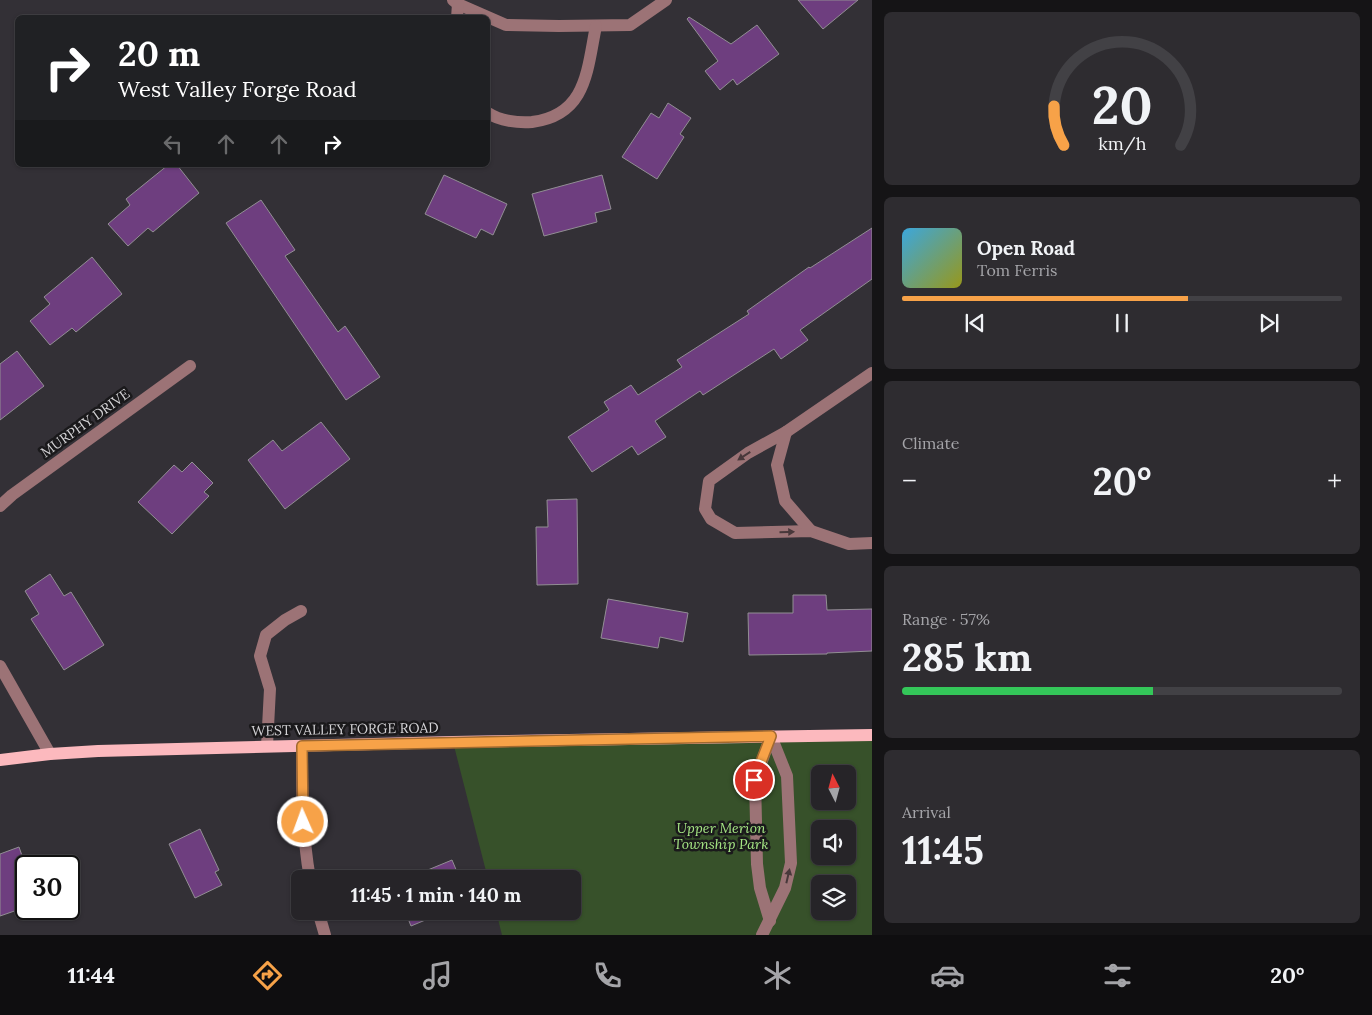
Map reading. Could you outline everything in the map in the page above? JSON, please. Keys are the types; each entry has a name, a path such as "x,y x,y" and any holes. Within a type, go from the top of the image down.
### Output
{"main road":[{"name":"WEST VALLEY FORGE ROAD","path":"0,760 98,751 267,746 872,735"}],"street":[{"path":"490,17 506,24 630,25 666,0"},
{"path":"457,15 456,2 486,15"},
{"path":"490,114 520,123 546,120 570,106 579,93 587,70 596,26"},
{"name":"MURPHY DRIVE","path":"0,506 12,495 190,366"},
{"path":"872,373 786,432 748,453 709,481 705,509 711,519 735,533 811,531 849,544 872,543"},
{"path":"786,432 777,465 785,501 811,531"},
{"path":"267,746 270,689 260,656 266,634 285,620 302,612"},
{"path":"0,666 50,754"},
{"path":"770,921 760,888 757,864 754,780 771,736"},
{"path":"762,935 785,888 791,863 787,776 771,736"},
{"path":"302,746 302,809 308,870"},
{"path":"321,920 325,935"}],"green space":[{"name":"Upper Merion Township Park","path":"872,735 872,935 502,935 498,920 581,920 581,870 486,870 453,742"}],"building":[{"path":"798,0 858,0 823,29"},
{"path":"689,17 731,44 757,25 779,54 737,85 733,79 720,90 705,71 718,61 687,19"},
{"path":"668,103 691,118 680,134 684,137 657,179 622,157 651,113 659,118"},
{"path":"166,167 179,167 199,193 153,232 148,228 128,246 108,224 130,205 126,199"},
{"path":"444,175 507,204 493,235 481,229 476,238 425,214"},
{"path":"602,175 611,209 595,213 597,222 544,236 532,194"},
{"path":"261,200 295,250 285,256 338,332 345,326 380,377 346,400 226,223"},
{"path":"872,228 872,279 800,330 808,340 781,359 774,349 703,395 700,391 655,421 666,437 638,455 632,446 592,472 568,437 609,410 604,402 631,385 638,395 682,367 677,360 749,314 747,311 809,267"},
{"path":"92,257 122,294 76,332 72,328 50,345 30,321 50,304 44,297"},
{"path":"17,351 44,386 0,420 0,364"},
{"path":"321,422 350,459 285,509 248,460 273,440 282,451"},
{"path":"192,462 213,483 204,492 209,496 172,534 138,502 174,465 182,472"},
{"path":"577,499 578,584 537,585 536,527 548,527 547,500"},
{"path":"50,574 64,596 71,592 104,645 64,670 31,619 39,614 25,591"},
{"path":"793,595 826,595 827,610 872,609 872,651 827,654 749,655 748,613 793,613"},
{"path":"608,599 688,613 683,642 660,637 658,648 601,638"},
{"path":"200,829 219,870 215,872 222,885 195,898 169,844"},
{"path":"19,847 22,855 15,855 15,911 0,916 0,854"},
{"path":"452,860 456,870 428,870"},
{"path":"409,920 425,920 411,926"}],"route":[{"path":"303,822 302,746 771,736 754,780"}]}
